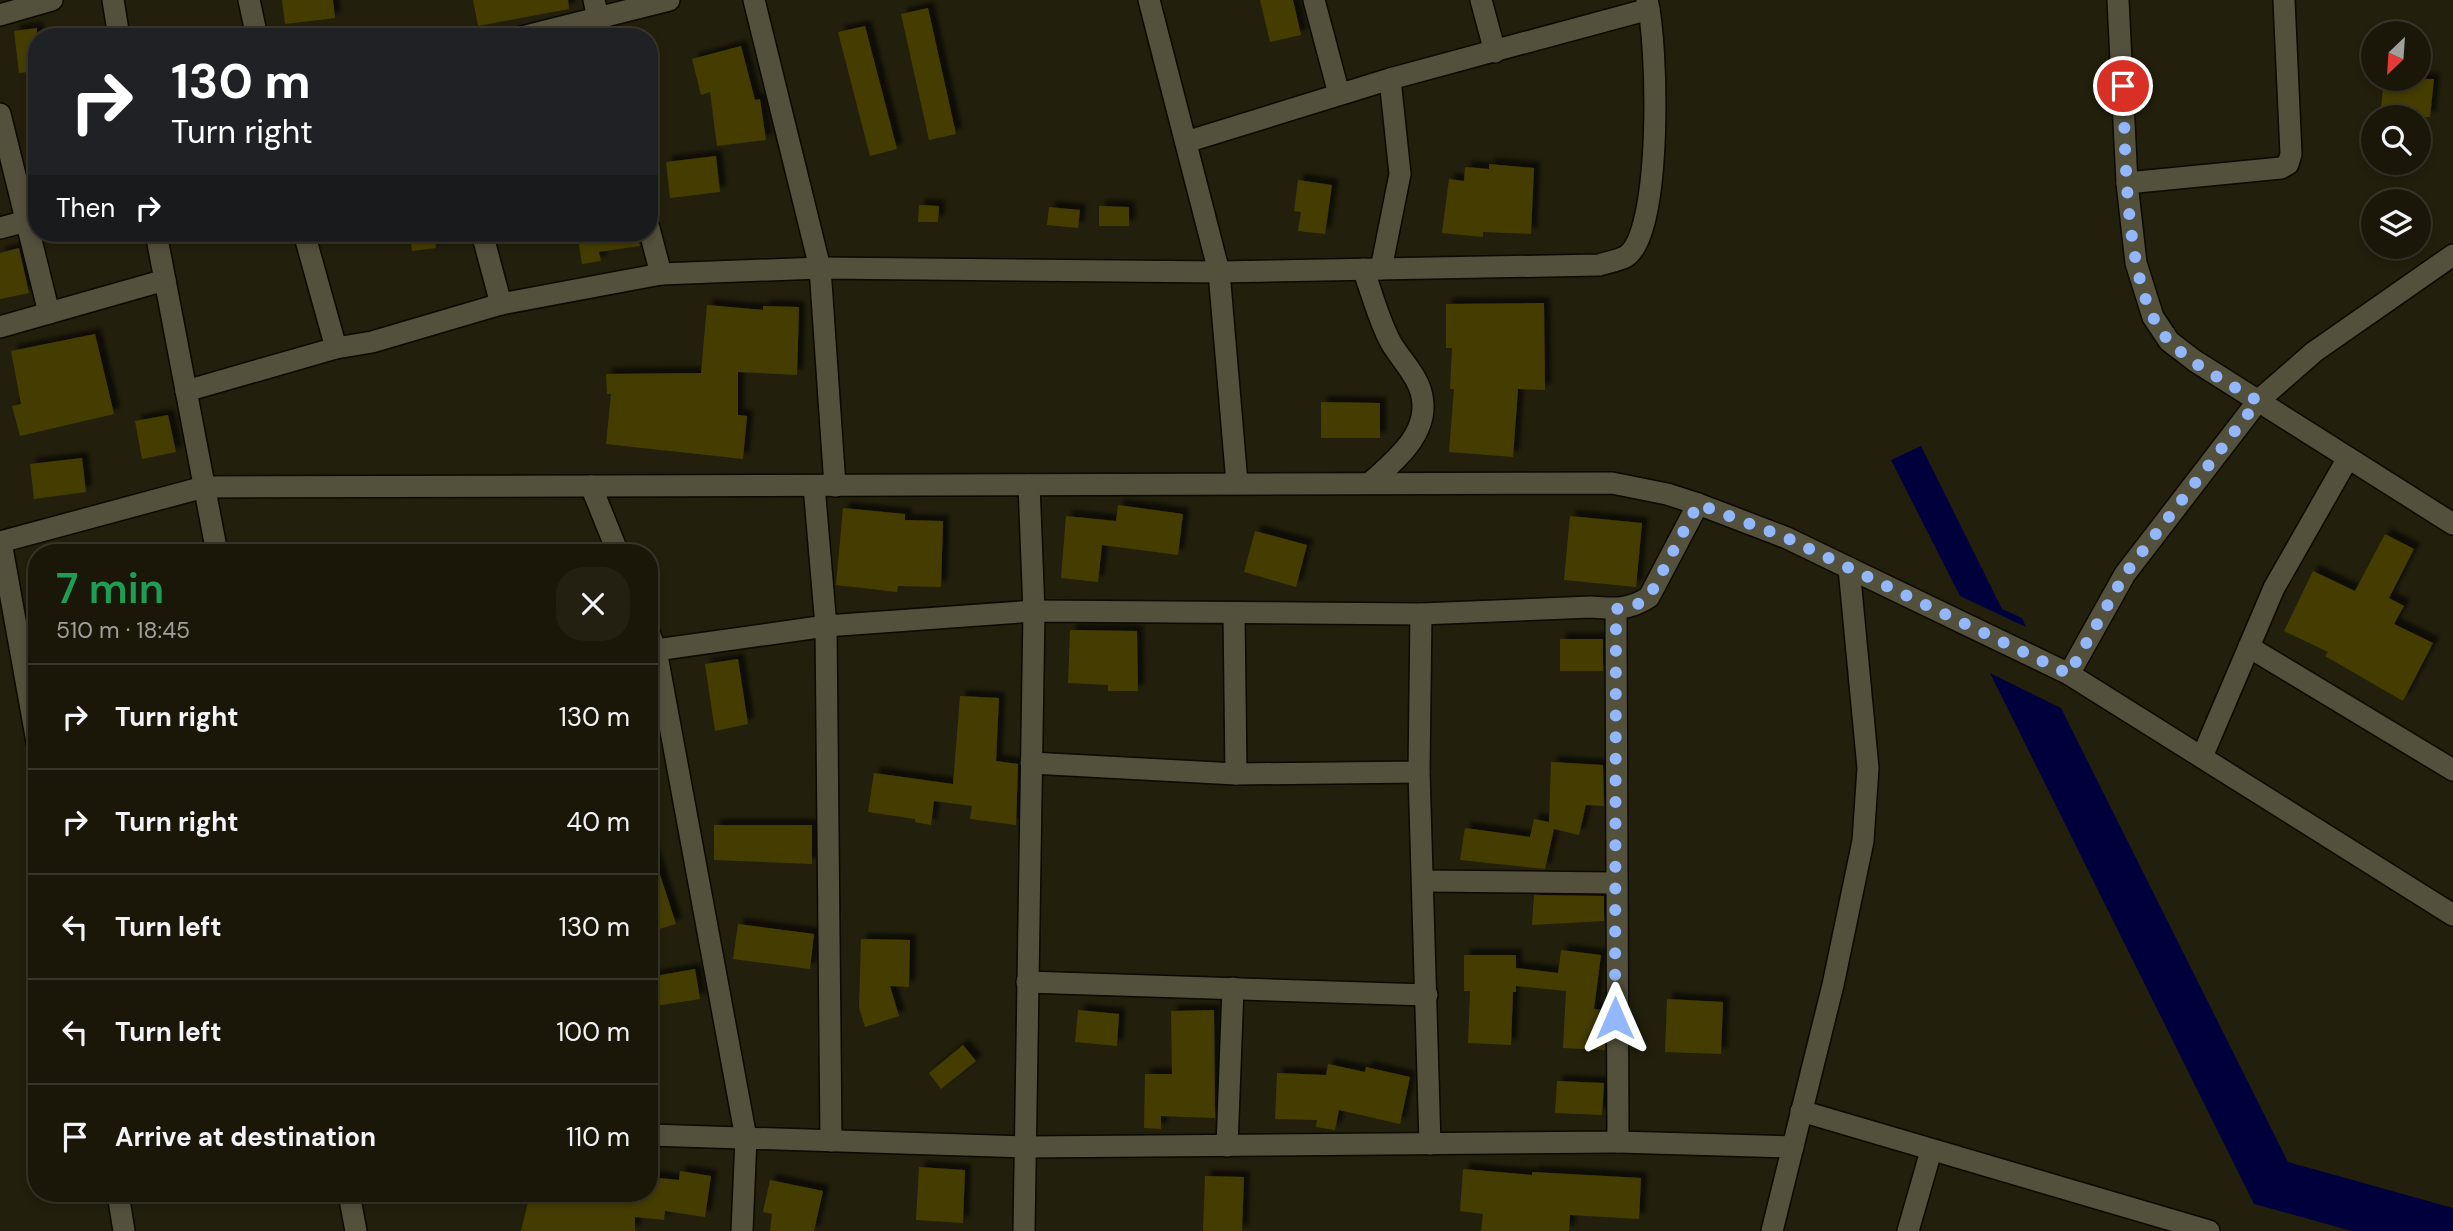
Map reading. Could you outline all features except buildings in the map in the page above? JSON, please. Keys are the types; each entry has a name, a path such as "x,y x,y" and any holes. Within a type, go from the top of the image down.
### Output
{"street":[{"path":"0,15 52,0"},
{"path":"113,0 118,28"},
{"path":"249,0 255,28"},
{"path":"558,28 669,0"},
{"path":"754,0 820,268 825,486 831,1141"},
{"path":"1149,0 1219,272 1237,483"},
{"path":"1314,0 1339,94"},
{"path":"1481,0 1495,52"},
{"path":"2119,0 2127,183 2136,263 2153,317 2169,341 2258,401 2453,524"},
{"path":"2127,183 2281,168 2288,164 2291,154 2284,0"},
{"path":"186,391 336,348 372,342 501,304 660,274 820,268 1219,272 1600,265 1629,255 1638,241 1654,158 1654,37 1648,4 1495,52 1339,94 1186,142"},
{"path":"1371,482 1401,456 1418,432 1423,404 1415,379 1378,316 1372,269 1400,174 1390,79"},
{"path":"0,114 28,229"},
{"path":"0,228 26,221"},
{"path":"31,242 49,313"},
{"path":"158,242 215,544"},
{"path":"307,242 336,348"},
{"path":"484,242 501,304"},
{"path":"652,242 660,274"},
{"path":"2069,674 2125,574 2258,401 2314,352 2453,256"},
{"path":"0,327 165,280"},
{"path":"2202,757 2274,588 2348,458"},
{"path":"28,693 0,542 204,487 1612,483 1667,494 1787,538 1955,621 2034,656 2069,674 2453,915"},
{"path":"1024,1231 1034,611 1029,485"},
{"path":"591,486 614,544"},
{"path":"658,644 826,626 1034,611 1421,614 1591,607 1616,609 1636,605 1649,597 1698,504"},
{"path":"1772,1231 1833,985 1863,841 1868,768 1849,568"},
{"path":"1616,609 1614,883 1618,1142"},
{"path":"1234,613 1236,774"},
{"path":"1421,614 1419,772 1430,1144"},
{"path":"2249,647 2453,769"},
{"path":"658,676 746,1138 742,1231"},
{"path":"1031,763 1236,774 1419,772"},
{"path":"1424,881 1614,883"},
{"path":"1027,982 1427,995"},
{"path":"1227,1146 1233,988"},
{"path":"1801,1111 2209,1231"},
{"path":"658,1135 1025,1147 1618,1142 1793,1147"},
{"path":"1908,1231 1931,1151"},
{"path":"119,1202 124,1231"},
{"path":"351,1202 356,1231"}],"shaded area":[{"path":"1921,446 2002,609 2022,618 2026,627 1960,596 1891,460"},
{"path":"1990,673 2061,708 2288,1162 2453,1208 2453,1231 2352,1231 2254,1204"}],"route":[{"path":"1615,1018 1616,609 1636,605 1649,597 1698,504 1787,538 2069,674 2125,574 2258,401 2194,361 2169,341 2153,317 2136,263 2127,183 2123,86"}]}
